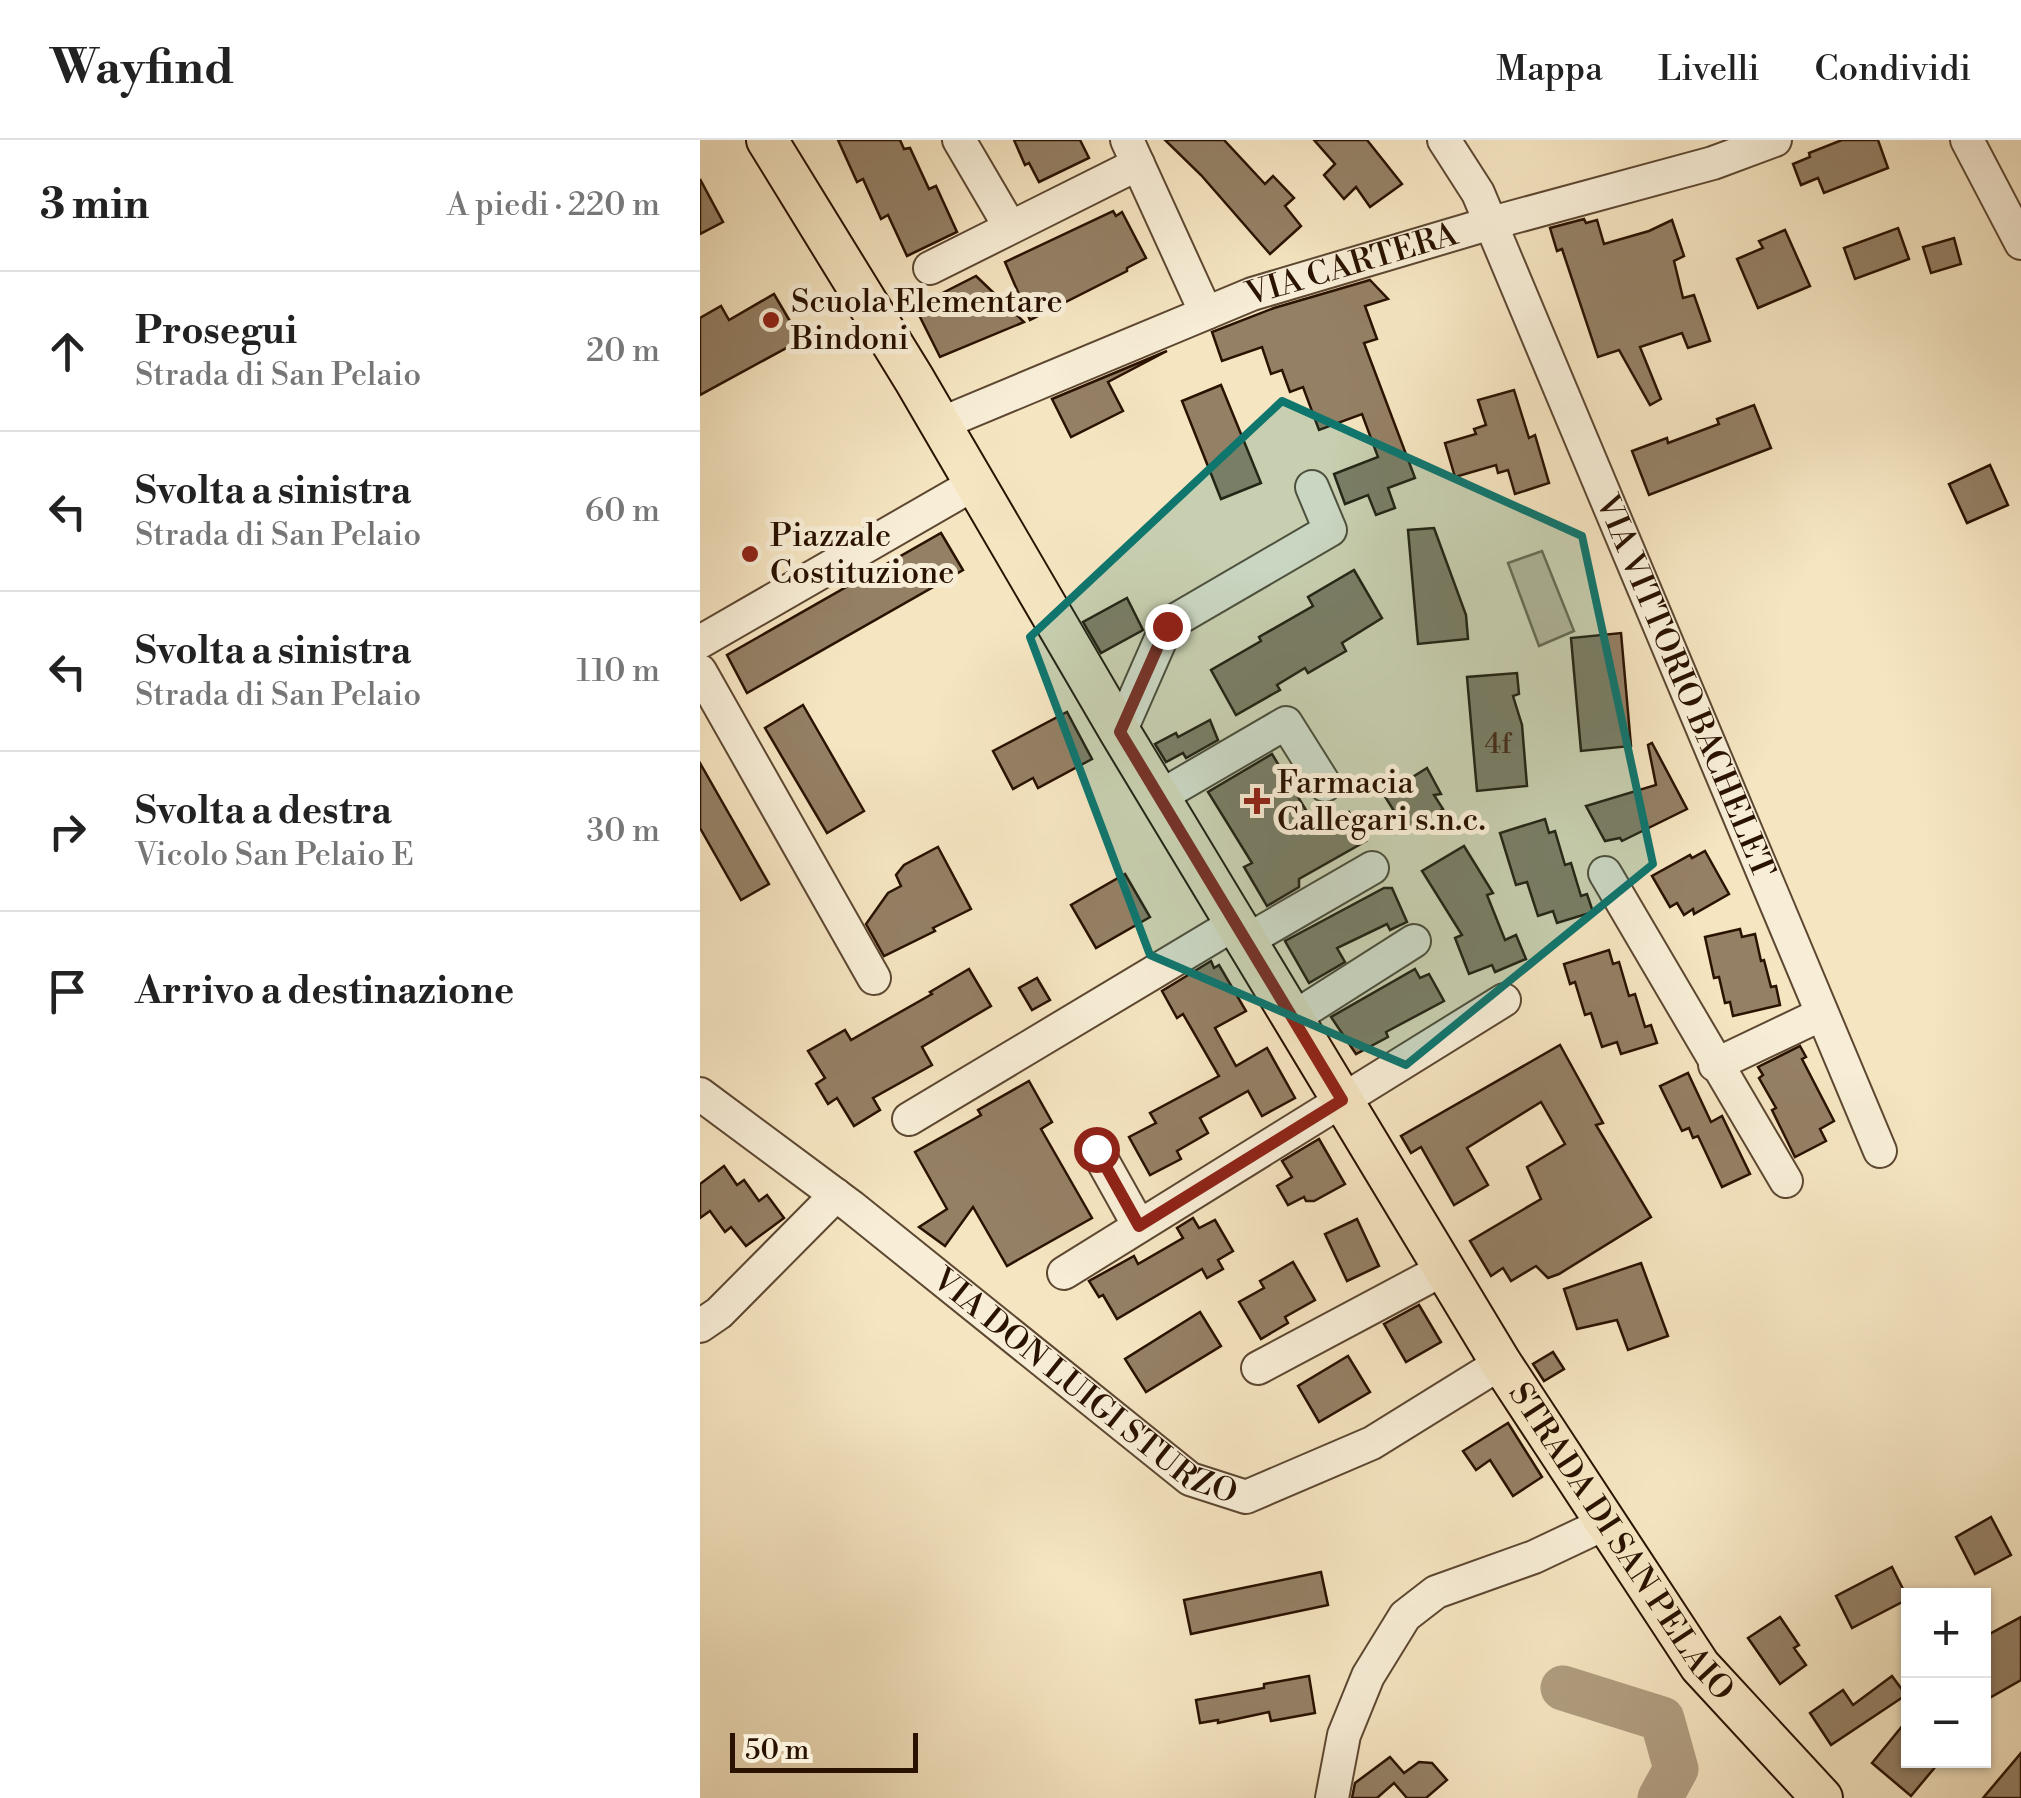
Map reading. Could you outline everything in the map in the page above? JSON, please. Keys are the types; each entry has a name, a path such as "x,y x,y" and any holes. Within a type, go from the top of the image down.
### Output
{"main road":[{"name":"STRADA DI SAN PELAIO","path":"766,140 1501,1363 1700,1666 1822,1798"}],"street":[{"path":"959,140 1010,227"},
{"name":"VIA VITTORIO BACHELET","path":"1444,140 1478,193 1880,1151"},
{"name":"VIA CARTERA","path":"940,424 1252,294 1713,163 1775,140"},
{"path":"1967,140 2021,243"},
{"path":"930,268 1010,227 1132,152 1206,313"},
{"path":"700,642 974,484"},
{"path":"1120,732 1167,626 1330,530 1312,487"},
{"path":"700,670 874,978"},
{"path":"1159,797 1286,723 1325,785"},
{"path":"909,1119 1241,932 1372,868"},
{"path":"1605,873 1786,1181"},
{"path":"1292,1018 1414,941"},
{"path":"1064,1273 1504,1000"},
{"path":"1716,1065 1822,1014"},
{"name":"VIA DON LUIGI STURZO","path":"708,1112 836,1195 1190,1480 1246,1497 1372,1444 1501,1363"},
{"path":"1096,1149 1139,1226"},
{"path":"700,1326 719,1313 836,1195"},
{"path":"1258,1368 1444,1269"},
{"path":"1332,1798 1344,1735 1368,1676 1404,1616 1436,1592 1534,1557 1606,1523"}],"highlighted area":[{"path":"1282,401 1582,536 1653,864 1406,1065 1150,955 1030,637"}],"shaded area":[{"path":"1542,551 1574,631 1539,646 1508,563"}],"building":[{"path":"838,140 900,140 904,149 910,148 929,189 936,186 957,232 907,256 888,215 881,219 863,179 857,182"},
{"path":"1014,140 1080,140 1089,158 1039,182 1029,163 1025,165"},
{"path":"1165,140 1224,140 1265,184 1273,176 1294,198 1285,206 1301,226 1270,254"},
{"path":"1314,140 1367,140 1402,184 1370,207 1356,187 1344,199 1324,175 1335,164"},
{"path":"1842,140 1878,140 1888,168 1824,193 1818,178 1801,185 1793,164"},
{"path":"700,179 723,222 700,234"},
{"path":"1113,211 1116,216 1122,212 1146,258 1030,320 1005,262"},
{"path":"1584,219 1586,223 1597,220 1604,244 1672,220 1684,256 1674,261 1683,298 1694,295 1710,341 1688,348 1682,333 1640,347 1661,399 1650,405 1619,350 1598,357 1562,249 1557,251 1550,228"},
{"path":"1898,228 1909,259 1855,279 1844,248"},
{"path":"1785,230 1810,286 1758,308 1737,259 1763,248 1759,241"},
{"path":"1954,238 1961,264 1931,273 1923,247"},
{"path":"976,276 1024,322 940,357 915,307"},
{"path":"1370,280 1388,299 1365,306 1377,339 1364,343 1415,478 1388,488 1395,508 1376,515 1368,495 1345,504 1334,474 1378,457 1362,414 1319,430 1303,387 1290,392 1282,370 1271,374 1262,347 1222,361 1212,332 1274,308"},
{"name":"Scuola Elementare Bindoni","path":"774,294 801,340 700,395 700,318 721,306 729,320"},
{"path":"1167,351 1108,382 1123,411 1071,437 1052,399"},
{"path":"1221,385 1261,483 1221,499 1182,401"},
{"path":"1514,390 1529,438 1535,435 1549,483 1515,494 1508,470 1498,473 1496,465 1455,477 1445,443 1476,434 1474,429 1486,425 1478,400"},
{"path":"1754,405 1771,448 1649,495 1632,451 1667,438 1668,443 1719,424 1717,419"},
{"path":"1990,465 2008,505 1967,523 1949,484"},
{"path":"1434,528 1466,615 1468,639 1418,644 1408,530"},
{"path":"941,533 963,570 747,693 727,655"},
{"path":"1354,570 1382,618 1342,643 1346,651 1308,673 1305,668 1277,685 1280,690 1236,715 1211,670 1313,606 1308,597"},
{"path":"1127,598 1143,630 1101,653 1083,622"},
{"path":"1621,633 1631,746 1581,751 1571,638"},
{"path":"1517,673 1519,694 1513,696 1522,725 1527,786 1477,791 1467,677"},
{"path":"803,705 864,811 827,833 765,728"},
{"path":"1067,712 1092,759 1038,788 1033,778 1013,789 993,751"},
{"path":"1210,720 1218,740 1186,758 1183,753 1166,762 1155,744"},
{"path":"1652,743 1687,809 1622,841 1605,841 1586,806 1656,785 1648,745"},
{"path":"1272,754 1318,830 1349,812 1366,841 1299,879 1299,887 1267,906 1244,867 1252,863 1208,792"},
{"path":"700,763 769,884 741,900 700,828"},
{"path":"1427,768 1441,794 1434,795 1443,809 1407,832 1384,795"},
{"path":"1545,819 1549,833 1555,831 1565,865 1571,863 1581,896 1587,894 1593,912 1557,923 1553,911 1538,916 1527,882 1516,885 1500,833"},
{"path":"1464,846 1493,893 1487,895 1505,940 1516,935 1526,959 1495,972 1492,965 1469,974 1455,938 1462,935 1422,871"},
{"path":"938,847 971,909 884,956 866,924 888,893 901,886 896,875 904,865"},
{"path":"1705,851 1729,894 1694,914 1693,909 1684,915 1677,903 1670,907 1652,876"},
{"path":"1125,874 1150,917 1096,948 1071,905"},
{"path":"1384,888 1392,888 1407,922 1390,930 1387,924 1337,948 1345,962 1309,983 1285,941"},
{"path":"1740,929 1742,937 1755,934 1761,961 1764,960 1771,987 1776,986 1780,1005 1733,1016 1730,1002 1725,1003 1719,977 1714,978 1705,937"},
{"path":"1609,950 1613,964 1619,962 1629,996 1635,994 1645,1027 1651,1025 1657,1043 1621,1054 1617,1042 1602,1047 1591,1013 1585,1015 1575,982 1570,984 1564,964"},
{"path":"1211,961 1214,968 1219,965 1246,1011 1215,1028 1236,1066 1267,1048 1295,1098 1262,1116 1248,1091 1200,1118 1208,1133 1177,1151 1181,1159 1150,1175 1129,1137 1156,1123 1150,1113 1219,1076 1183,1014 1177,1018 1162,991"},
{"path":"969,969 991,1006 922,1047 932,1065 873,1098 880,1110 854,1126 837,1098 828,1104 816,1084 825,1078 808,1051 845,1030 851,1040"},
{"path":"1415,969 1420,978 1429,974 1444,1001 1386,1032 1388,1037 1356,1054 1331,1017"},
{"path":"1037,978 1050,1000 1032,1010 1019,988"},
{"path":"1560,1045 1603,1123 1596,1125 1651,1217 1559,1274 1548,1278 1536,1266 1511,1281 1503,1268 1491,1276 1470,1241 1541,1199 1527,1167 1565,1144 1541,1102 1467,1148 1488,1185 1454,1205 1421,1147 1411,1153 1401,1136"},
{"path":"1800,1046 1806,1057 1802,1059 1834,1121 1820,1129 1826,1141 1795,1157 1772,1110 1776,1108 1759,1078 1763,1075 1758,1067"},
{"path":"1688,1073 1711,1122 1722,1116 1750,1174 1722,1187 1698,1136 1693,1138 1689,1128 1682,1131 1660,1086"},
{"path":"1029,1081 1052,1122 1041,1129 1092,1218 1007,1266 973,1207 945,1246 919,1227 947,1209 915,1152 981,1115 978,1110"},
{"path":"1319,1139 1345,1184 1314,1201 1304,1197 1288,1205 1277,1186 1292,1177 1282,1161"},
{"path":"724,1166 737,1185 744,1180 759,1201 767,1195 784,1218 746,1246 731,1227 725,1232 710,1211 700,1218 700,1184"},
{"path":"1193,1218 1199,1228 1215,1220 1233,1251 1218,1260 1223,1269 1207,1278 1202,1269 1117,1319 1089,1281 1134,1256 1138,1264 1183,1238 1177,1228"},
{"path":"1357,1219 1379,1266 1347,1281 1325,1234"},
{"path":"1293,1262 1315,1300 1285,1317 1288,1323 1261,1339 1239,1302 1264,1288 1260,1281"},
{"path":"1641,1263 1668,1336 1628,1350 1617,1320 1577,1329 1564,1289"},
{"path":"1419,1305 1441,1342 1406,1362 1384,1324"},
{"path":"1200,1312 1221,1346 1146,1392 1125,1359"},
{"path":"1553,1352 1564,1369 1544,1381 1533,1364"},
{"path":"1348,1356 1370,1392 1319,1422 1298,1386"},
{"path":"1508,1423 1542,1477 1513,1496 1490,1460 1476,1470 1463,1451"},
{"path":"1991,1517 2011,1555 1975,1574 1956,1537"},
{"path":"1892,1567 1902,1588 1901,1603 1852,1628 1836,1596"},
{"path":"1321,1572 1328,1605 1191,1634 1184,1600"},
{"path":"1780,1617 1799,1645 1794,1648 1806,1665 1780,1684 1748,1638"},
{"path":"2021,1617 2021,1680 1991,1697 1991,1678 1991,1633"},
{"path":"1309,1676 1315,1713 1271,1721 1269,1712 1200,1723 1196,1700"},
{"path":"1892,1676 1901,1688 1901,1698 1831,1745 1810,1713 1843,1690 1853,1705"},
{"path":"1901,1728 1901,1768 1934,1768 1911,1796 1872,1763"},
{"path":"2021,1753 2021,1798 1983,1798"},
{"path":"1390,1757 1404,1773 1419,1762 1432,1763 1447,1780 1426,1798 1407,1798 1394,1783 1377,1798 1352,1798 1355,1783"}],"waterway":[{"path":"1563,1688 1662,1719 1676,1769 1660,1798"}],"place":[{"name":"Scuola Elementare Bindoni","path":"771,320"},
{"name":"Piazzale Costituzione","path":"750,554"},
{"name":"Farmacia Callegari s.n.c.","path":"1257,801"}],"route":[{"path":"1096,1149 1139,1226 1342,1100 1120,732 1167,626"}]}
